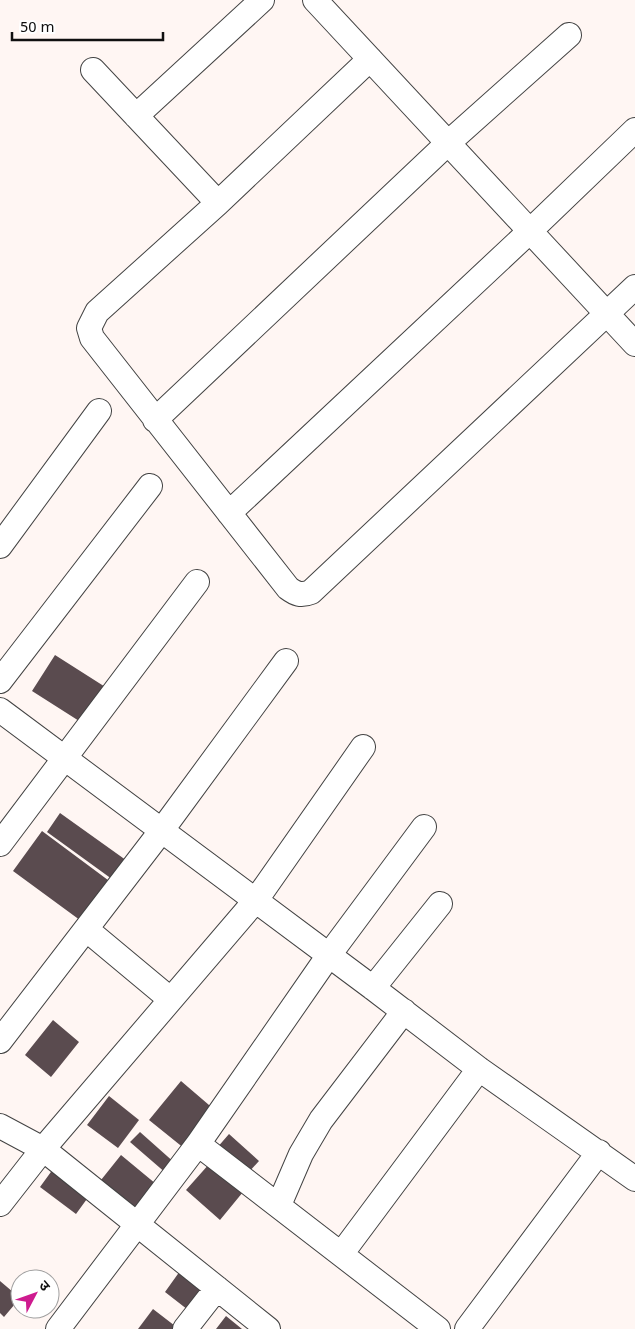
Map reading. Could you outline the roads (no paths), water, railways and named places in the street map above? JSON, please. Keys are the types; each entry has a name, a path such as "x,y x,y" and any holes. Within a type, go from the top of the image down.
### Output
{"street":[{"path":"136,116 262,0"},
{"path":"315,0 635,344"},
{"path":"156,420 448,143 569,35"},
{"path":"370,59 218,203 97,312 89,328 92,338 288,588 295,594 303,595 311,592 635,287"},
{"path":"93,70 218,203"},
{"path":"229,513 635,130"},
{"path":"0,546 99,410"},
{"path":"0,681 150,486"},
{"path":"0,844 197,582"},
{"path":"0,1042 162,830 286,661"},
{"path":"0,710 479,1069 635,1179"},
{"path":"0,1204 42,1149 256,900 363,747"},
{"path":"58,1329 198,1144 329,955 424,827"},
{"path":"373,988 440,904"},
{"path":"86,929 170,999"},
{"path":"279,1205 301,1154 321,1120 404,1012"},
{"path":"342,1253 479,1069"},
{"path":"0,1126 42,1149 268,1329"},
{"path":"198,1144 342,1253 438,1329"},
{"path":"467,1329 599,1152"},
{"path":"185,1329 217,1288"}]}
